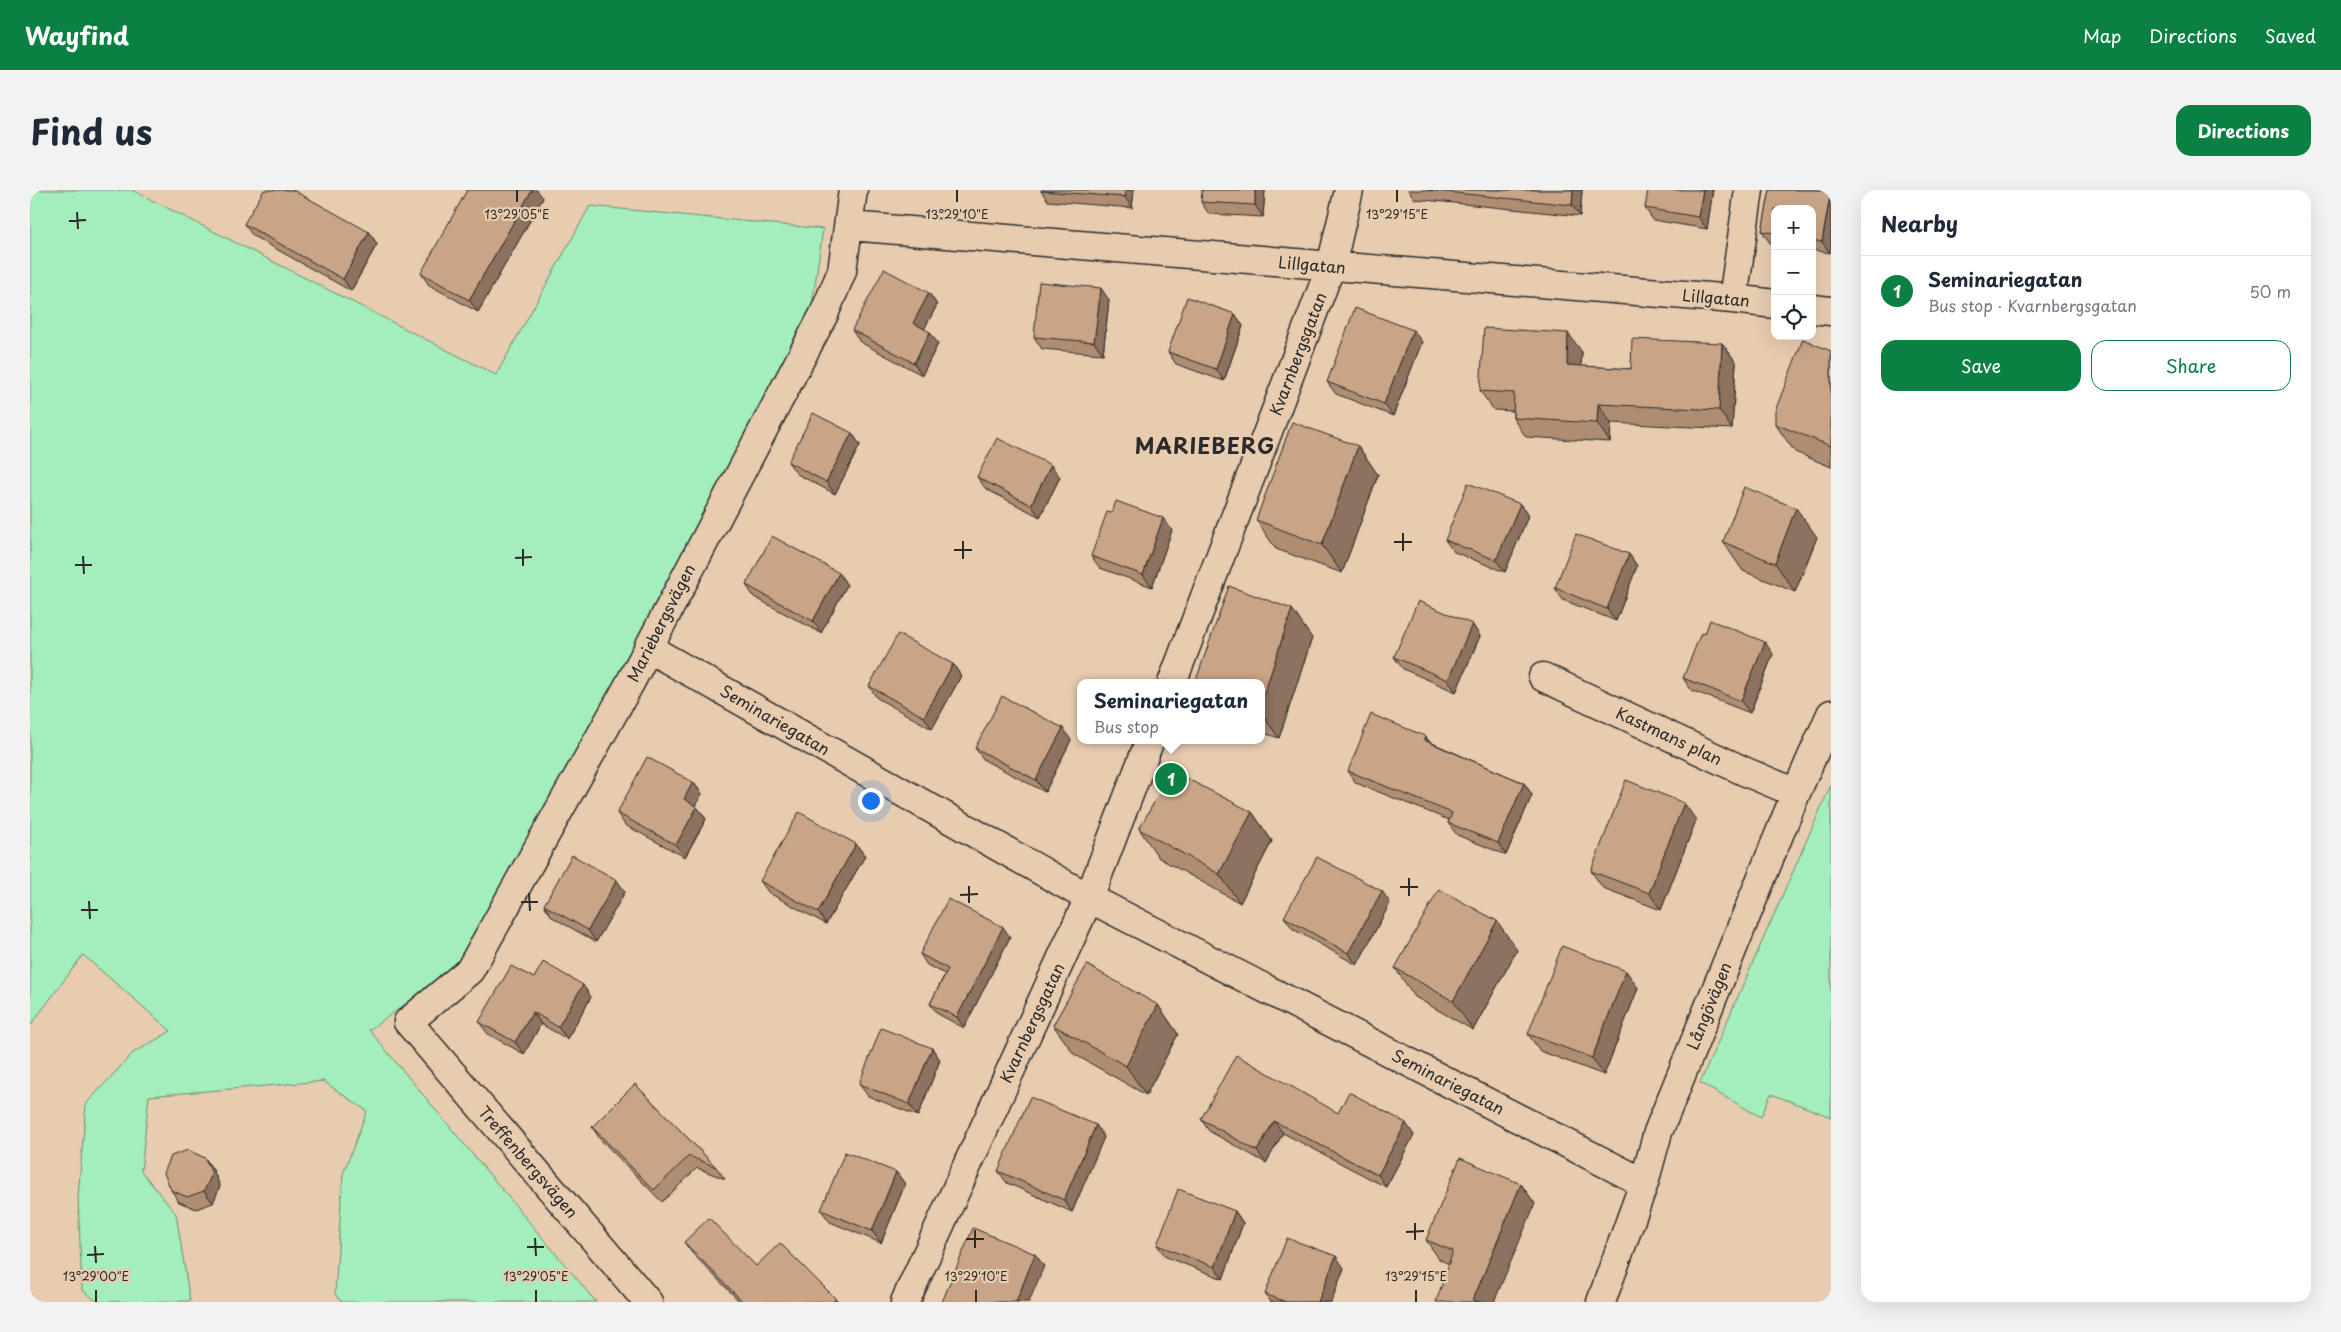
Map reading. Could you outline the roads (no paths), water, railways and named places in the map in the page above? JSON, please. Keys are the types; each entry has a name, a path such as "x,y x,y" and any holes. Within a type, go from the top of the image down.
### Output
{"street":[{"name":"Mariebergsvägen","path":"408,1022 470,970 648,648 824,314 842,271 850,226 853,190"},
{"name":"Kvarnbergsgatan","path":"1174,679 1331,266 1349,190"},
{"path":"1733,299 1749,190"},
{"name":"Lillgatan","path":"850,226 1771,304"},
{"path":"1816,309 1831,311"},
{"name":"Seminariegatan","path":"648,648 1089,898 1644,1183"},
{"name":"Kastmans plan","path":"1543,677 1746,772 1796,793"},
{"name":"Långövägen","path":"1601,1302 1644,1183 1658,1132 1796,793 1831,714"},
{"name":"Kvarnbergsgatan","path":"905,1302 1089,898 1148,744"},
{"name":"Treffenbergsvägen","path":"408,1022 648,1302"}],"place":[{"name":"Seminariegatan","path":"1171,779"}],"district":[{"name":"MARIEBERG","path":"1205,447"}]}
